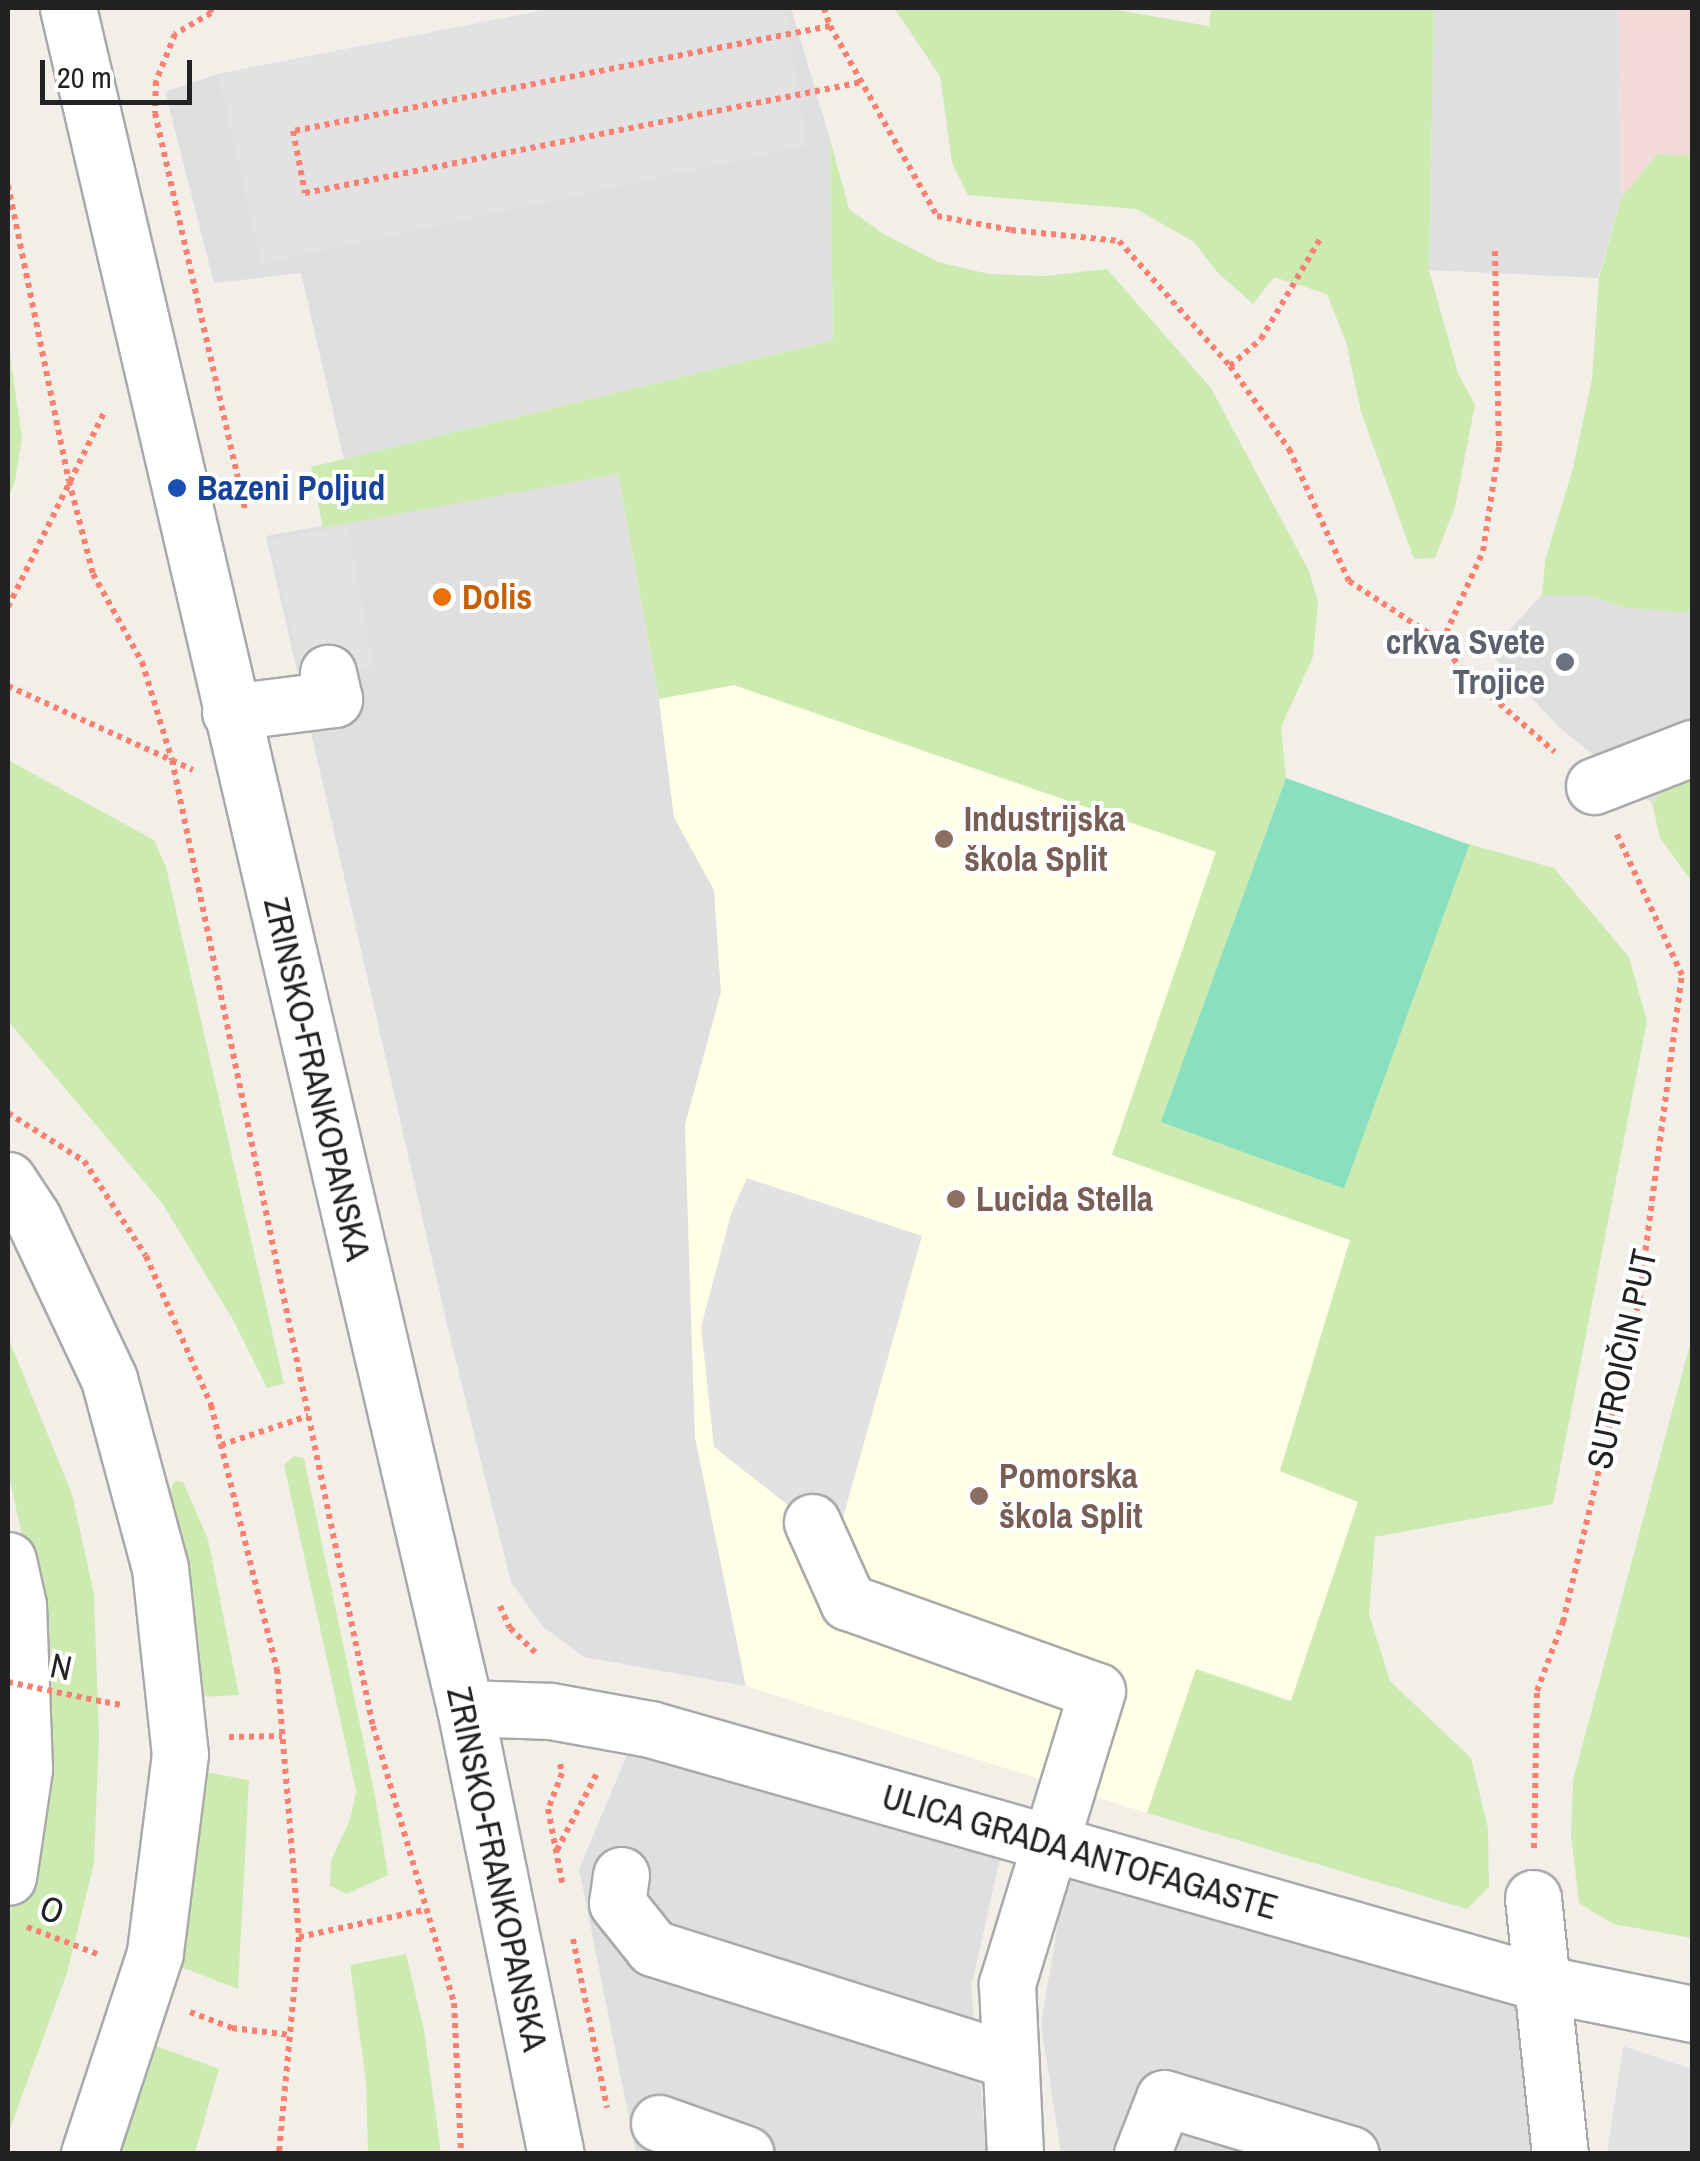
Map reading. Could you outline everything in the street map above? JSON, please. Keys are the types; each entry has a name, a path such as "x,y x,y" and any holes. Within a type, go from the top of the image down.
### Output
{"street":[{"name":"ZRINSKO-FRANKOPANSKA","path":"68,8 142,342 465,1708 556,2154"},
{"path":"230,712 334,699 328,673"},
{"path":"1594,786 1692,748"},
{"path":"8,1180 33,1218 109,1379 160,1568 180,1754 155,1953 89,2154"},
{"path":"812,1522 848,1602 1097,1692 1007,1984 1014,2154"},
{"path":"8,1560 18,1606 24,1769 16,1902"},
{"name":"ULICA GRADA ANTOFAGASTE","path":"465,1708 552,1711 622,1724 1544,1984 1692,2014"},
{"path":"622,1874 617,1902 653,1948 1010,2061"},
{"path":"1533,1898 1560,2154"},
{"path":"1142,2154 1164,2098 1351,2154"},
{"path":"633,2120 746,2154"}],"path":[{"path":"210,8 211,13 175,34 156,80 155,113 246,515"},
{"path":"824,8 862,82 305,193 293,131 830,26"},
{"name":"SUTROIČIN PUT","path":"862,82 937,216 1011,230 1119,242 1230,366 1289,449 1349,581 1442,642 1462,670 1594,786 1682,974 1640,1300 1562,1622 1536,1690 1533,1898"},
{"path":"8,185 69,481 93,574 142,662 172,760 373,1726 454,2003 462,2154"},
{"path":"1230,366 1262,338 1322,236"},
{"path":"1442,642 1483,552 1499,446 1495,251"},
{"path":"8,607 142,342"},
{"path":"8,686 250,796"},
{"path":"8,1112 84,1161 146,1256 210,1404 277,1669 299,1937 279,2154"},
{"path":"220,1444 308,1416"},
{"path":"494,1593 510,1628 542,1659 562,1773 548,1809 564,1889"},
{"name":"N","path":"8,1682 105,1702"},
{"path":"556,1852 622,1724"},
{"path":"246,1738 282,1736"},
{"name":"O","path":"16,1902 79,1947"},
{"path":"299,1937 424,1910"},
{"path":"571,1927 633,2120"},
{"path":"232,2028 290,2034"}],"shaded area":[{"path":"556,8 791,8 830,139 833,340 344,459 301,273 214,283 165,92 218,74"},
{"path":"556,8 785,8 807,146 261,264 218,74"},
{"path":"1434,8 1618,8 1621,198 1598,278 1429,270"},
{"path":"1618,8 1692,8 1692,155 1657,154 1621,198"},
{"path":"618,474 659,699 674,817 714,890 721,992 685,1125 695,1437 746,1686 584,1657 543,1627 511,1582 445,1316 266,536"},
{"path":"348,526 374,669 303,675 269,539"},
{"path":"1542,595 1586,595 1626,608 1692,613 1692,778 1662,790 1652,803 1559,727 1489,652"},
{"path":"734,685 1216,852 1112,1155 1350,1240 1280,1470 1358,1502 1291,1702 1196,1670 1147,1813 746,1686 695,1437 685,1125 721,992 714,890 674,817 659,699"},
{"path":"747,1178 922,1236 836,1543 714,1447 701,1327 731,1214"},
{"path":"632,1743 1001,1854 971,1988 987,2153 636,2153 579,1869"},
{"path":"1067,1869 1519,1999 1533,2153 1061,2153 1041,2024"},
{"path":"1623,2046 1692,2069 1692,2153 1607,2153"}],"green space":[{"path":"894,8 1105,8 1209,26 1211,8 1434,8 1429,270 1458,373 1475,405 1455,507 1435,558 1414,559 1361,412 1346,342 1327,294 1274,277 1253,304 1217,272 1194,242 1136,209 968,195 952,163 940,76"},
{"path":"830,139 849,209 882,233 938,262 989,274 1045,276 1107,269 1211,388 1309,571 1318,602 1313,657 1281,727 1286,778 1161,1122 1343,1188 1469,844 1554,868 1629,957 1647,1021 1553,1504 1375,1537 1369,1614 1390,1681 1471,1758 1488,1828 1489,1887 1467,1909 1147,1813 1196,1669 1291,1701 1358,1502 1280,1471 1350,1240 1112,1155 1216,852 734,685 659,699 618,474 323,528 311,467 833,340"},
{"path":"1657,154 1692,155 1692,613 1626,608 1586,595 1542,595 1545,561 1573,468 1592,379 1599,278 1621,198"},
{"path":"8,341 22,438 15,481 8,497"},
{"path":"8,760 154,840 166,867 284,1384 267,1388 232,1318 162,1203 8,1021"},
{"path":"1286,778 1469,845 1344,1189 1161,1122"},
{"path":"1692,778 1692,882 1660,838 1652,803 1662,790"},
{"path":"8,1337 72,1494 94,1594 99,1737 94,1863 67,1973 8,2134 8,1923 20,1869 38,1610 8,1471"},
{"path":"1692,1337 1692,1938 1613,1924 1579,1903 1571,1836 1573,1780"},
{"path":"294,1456 304,1458 388,1875 347,1894 330,1886 331,1860 350,1820 356,1791 284,1465"},
{"path":"175,1481 183,1482 208,1539 239,1695 198,1697 189,1584 170,1490"},
{"path":"200,1771 249,1780 238,1989 173,1964"},
{"path":"406,1954 424,2030 441,2153 368,2153 366,2081 350,1965"},
{"path":"154,2045 219,2069 195,2153 114,2154"}],"place":[{"name":"Bazeni Poljud","path":"177,488"},
{"name":"Dolis","path":"442,597"},
{"name":"crkva Svete Trojice","path":"1565,662"},
{"name":"Industrijska škola Split","path":"944,839"},
{"name":"Lucida Stella","path":"956,1199"},
{"name":"Pomorska škola Split","path":"979,1496"}]}
